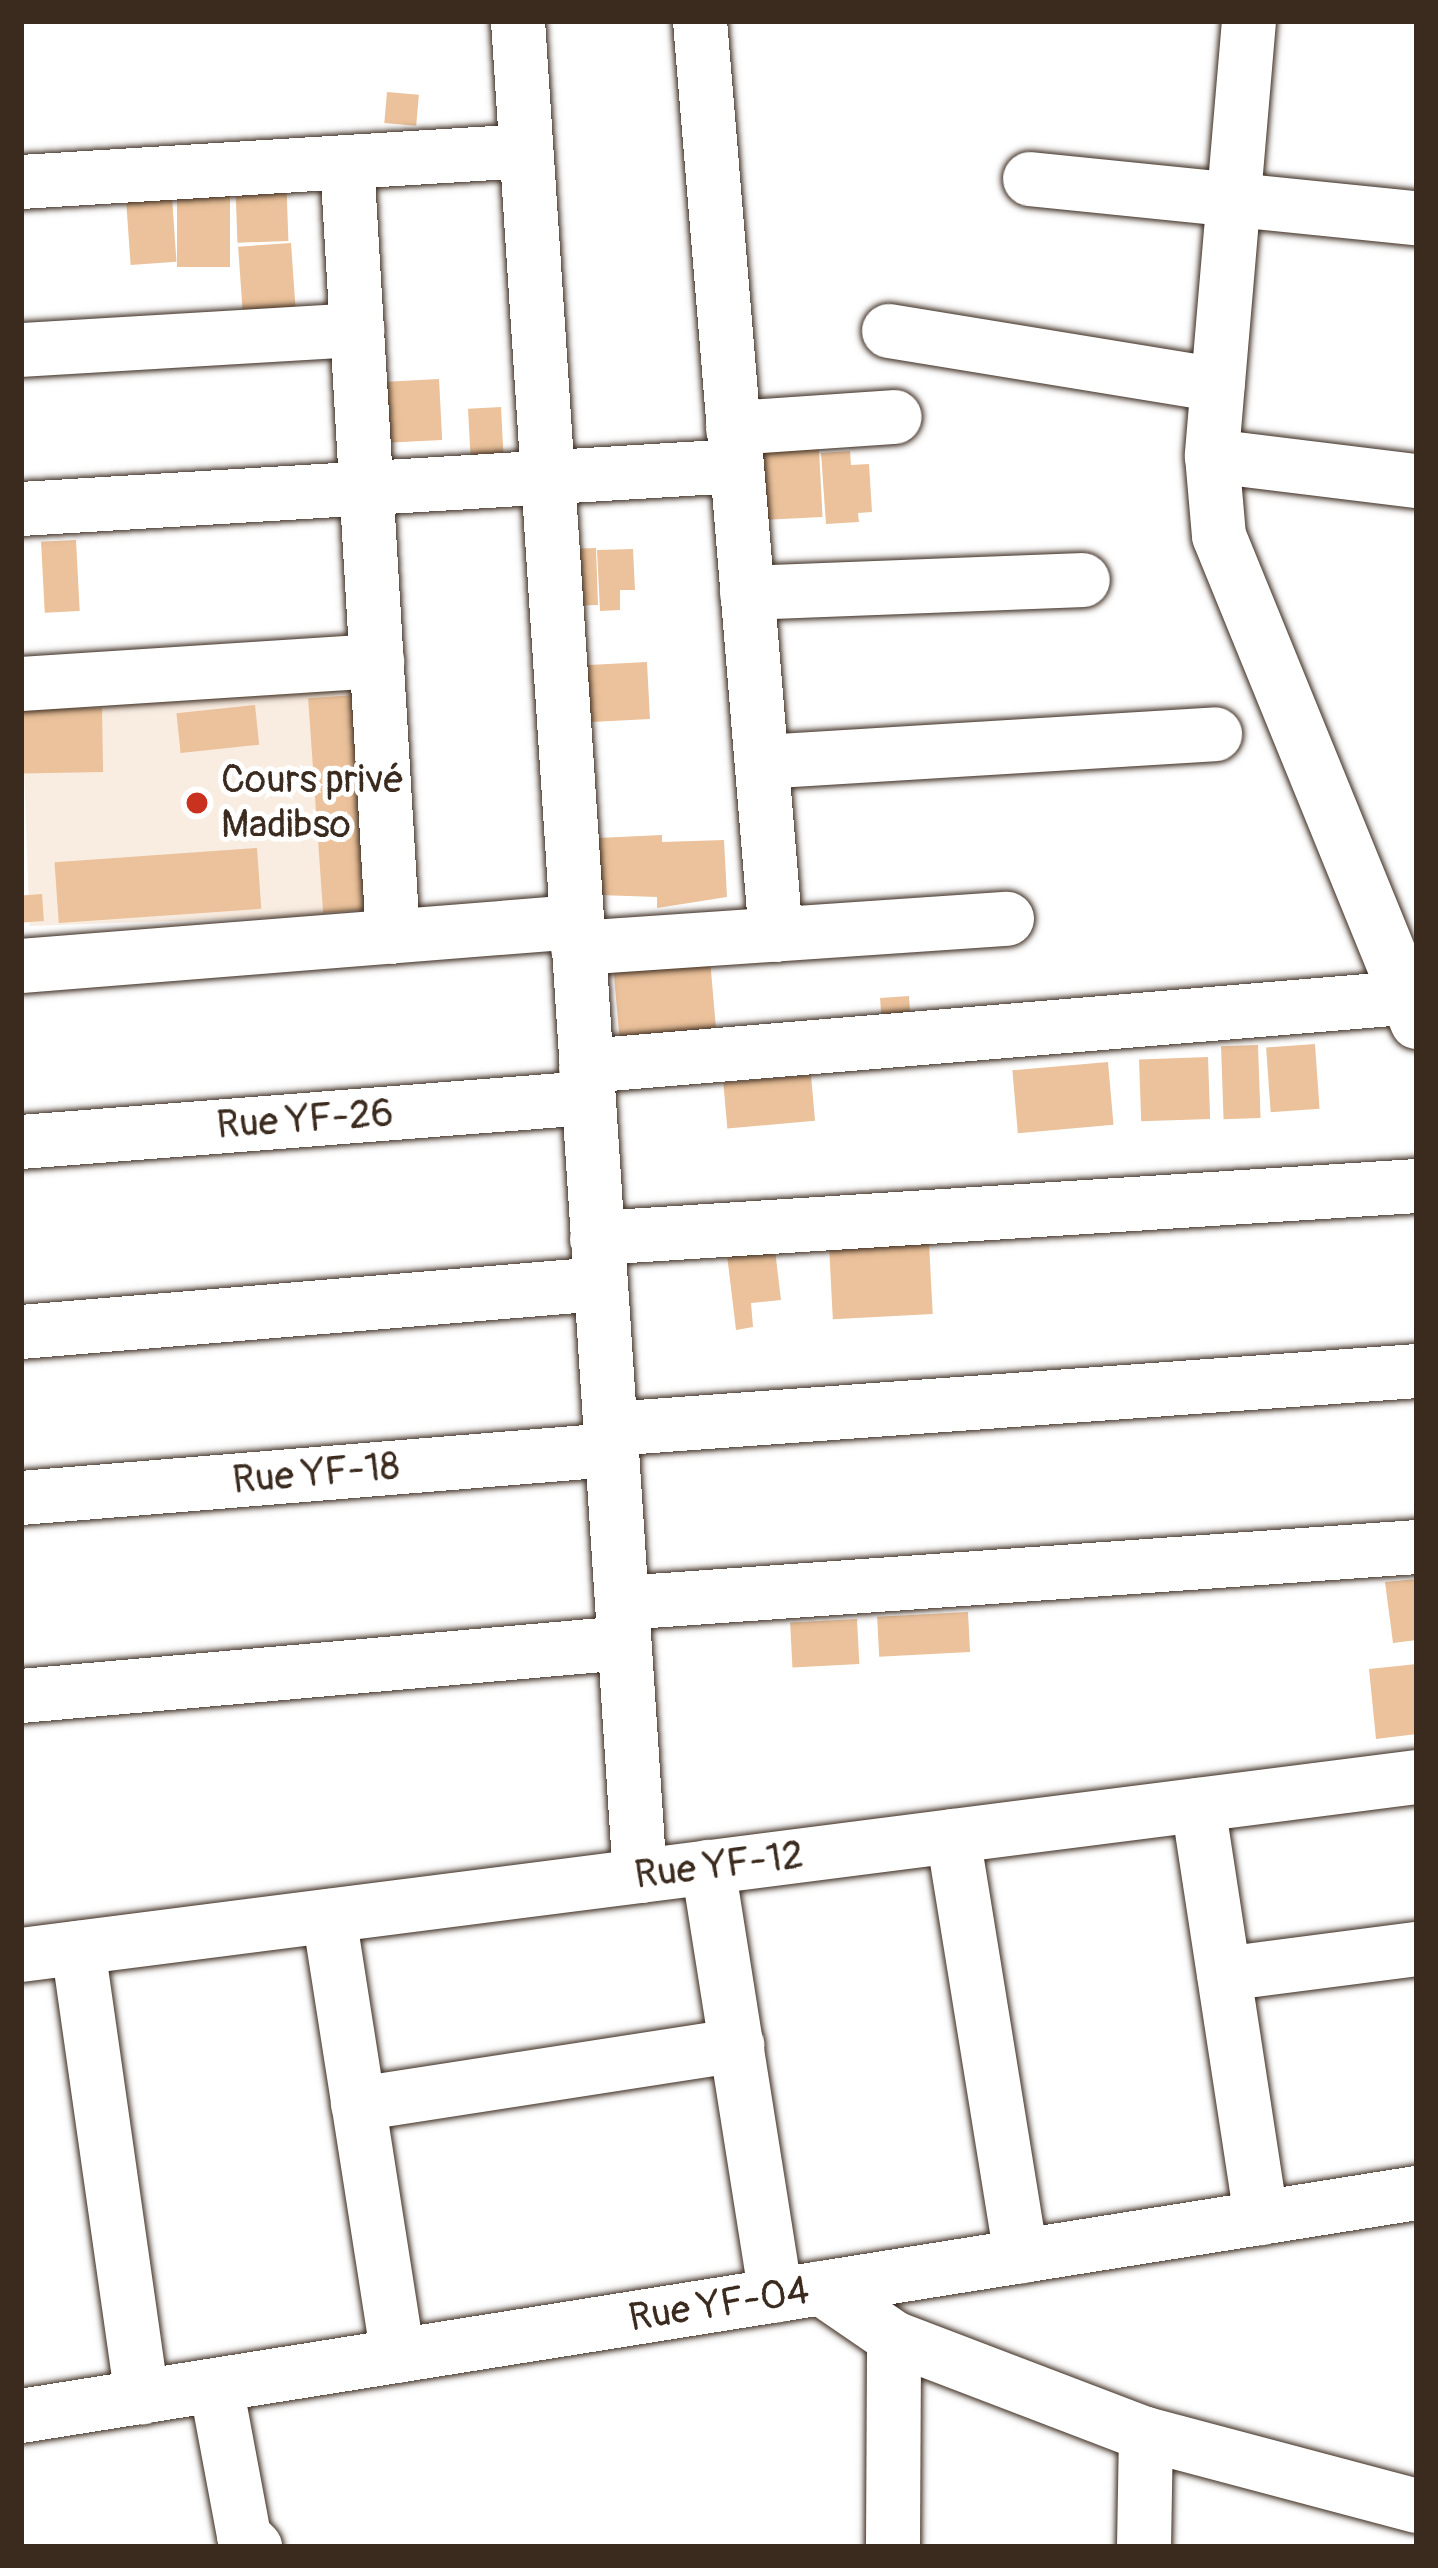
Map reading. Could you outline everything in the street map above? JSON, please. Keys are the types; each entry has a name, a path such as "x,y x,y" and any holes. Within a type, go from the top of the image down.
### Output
{"street":[{"path":"518,21 640,1876"},
{"path":"700,21 776,935"},
{"path":"1249,21 1212,456 1219,536 1410,1010"},
{"path":"21,182 526,151"},
{"path":"347,162 393,937"},
{"path":"1030,179 1234,194 1417,218"},
{"path":"21,350 357,330"},
{"path":"889,331 1218,385"},
{"path":"21,509 547,478 895,417"},
{"path":"1212,456 1417,482"},
{"path":"747,592 1083,580"},
{"path":"21,683 377,661"},
{"path":"762,762 1215,734"},
{"path":"21,966 393,937 776,935 1007,919"},
{"name":"Rue YF-26","path":"21,1142 587,1082 1410,1010"},
{"path":"21,1332 599,1261 1417,1186"},
{"name":"Rue YF-18","path":"21,1498 611,1440 1417,1371"},
{"path":"21,1696 623,1623 1417,1546"},
{"name":"Rue YF-12","path":"21,1955 1417,1777"},
{"path":"1198,1805 1262,2218"},
{"path":"953,1836 1022,2257"},
{"path":"709,1868 737,2045 799,2292 894,2338 1146,2434 1417,2506"},
{"path":"329,1916 398,2356"},
{"path":"78,1948 142,2397"},
{"path":"1224,1974 1417,1949"},
{"path":"358,2104 737,2045"},
{"name":"Rue YF-04","path":"21,2416 1417,2193"},
{"path":"893,2547 894,2338"},
{"path":"216,2386 245,2543"},
{"path":"1144,2547 1146,2434"}],"shaded area":[{"name":"Cours privé Madibso","path":"368,675 376,914 30,926 21,687"}],"building":[{"path":"387,92 419,95 416,126 384,123"},
{"path":"286,172 288,241 237,243 235,174"},
{"path":"171,183 177,262 131,265 125,186"},
{"path":"177,184 230,184 230,267 177,267"},
{"path":"291,243 296,316 243,320 238,247"},
{"path":"439,379 442,440 376,443 373,382"},
{"path":"501,407 504,462 471,464 468,409"},
{"path":"819,449 823,517 755,520 751,453"},
{"path":"850,451 851,465 869,464 872,512 858,513 859,522 826,524 821,453"},
{"path":"76,540 80,611 45,613 41,542"},
{"path":"596,548 598,605 570,606 568,549"},
{"path":"633,549 635,590 620,590 620,610 600,611 597,550"},
{"path":"647,662 650,719 577,723 574,666"},
{"path":"356,695 371,909 323,913 308,698"},
{"path":"255,705 259,745 181,753 176,713"},
{"path":"102,708 103,772 22,773 21,709"},
{"path":"662,835 662,842 724,840 727,897 657,908 657,897 599,895 597,838"},
{"path":"257,848 261,909 59,923 54,862"},
{"path":"42,894 44,921 23,922 21,895"},
{"path":"709,948 717,1036 620,1044 612,956"},
{"path":"909,996 911,1028 882,1030 880,998"},
{"path":"1315,1044 1320,1109 1271,1112 1266,1047"},
{"path":"1258,1045 1261,1118 1224,1119 1221,1046"},
{"path":"1208,1057 1210,1119 1141,1121 1139,1059"},
{"path":"1108,1062 1113,1125 1018,1133 1012,1070"},
{"path":"811,1075 815,1121 727,1128 723,1083"},
{"path":"929,1243 933,1314 833,1319 829,1248"},
{"path":"775,1250 781,1300 751,1303 753,1327 736,1330 727,1255"},
{"path":"1417,1579 1417,1640 1393,1643 1385,1582"},
{"path":"968,1612 970,1652 879,1657 877,1617"},
{"path":"857,1619 859,1664 792,1667 790,1623"},
{"path":"1417,1664 1417,1734 1376,1739 1369,1669"}],"place":[{"name":"Cours privé Madibso","path":"197,803"}]}
